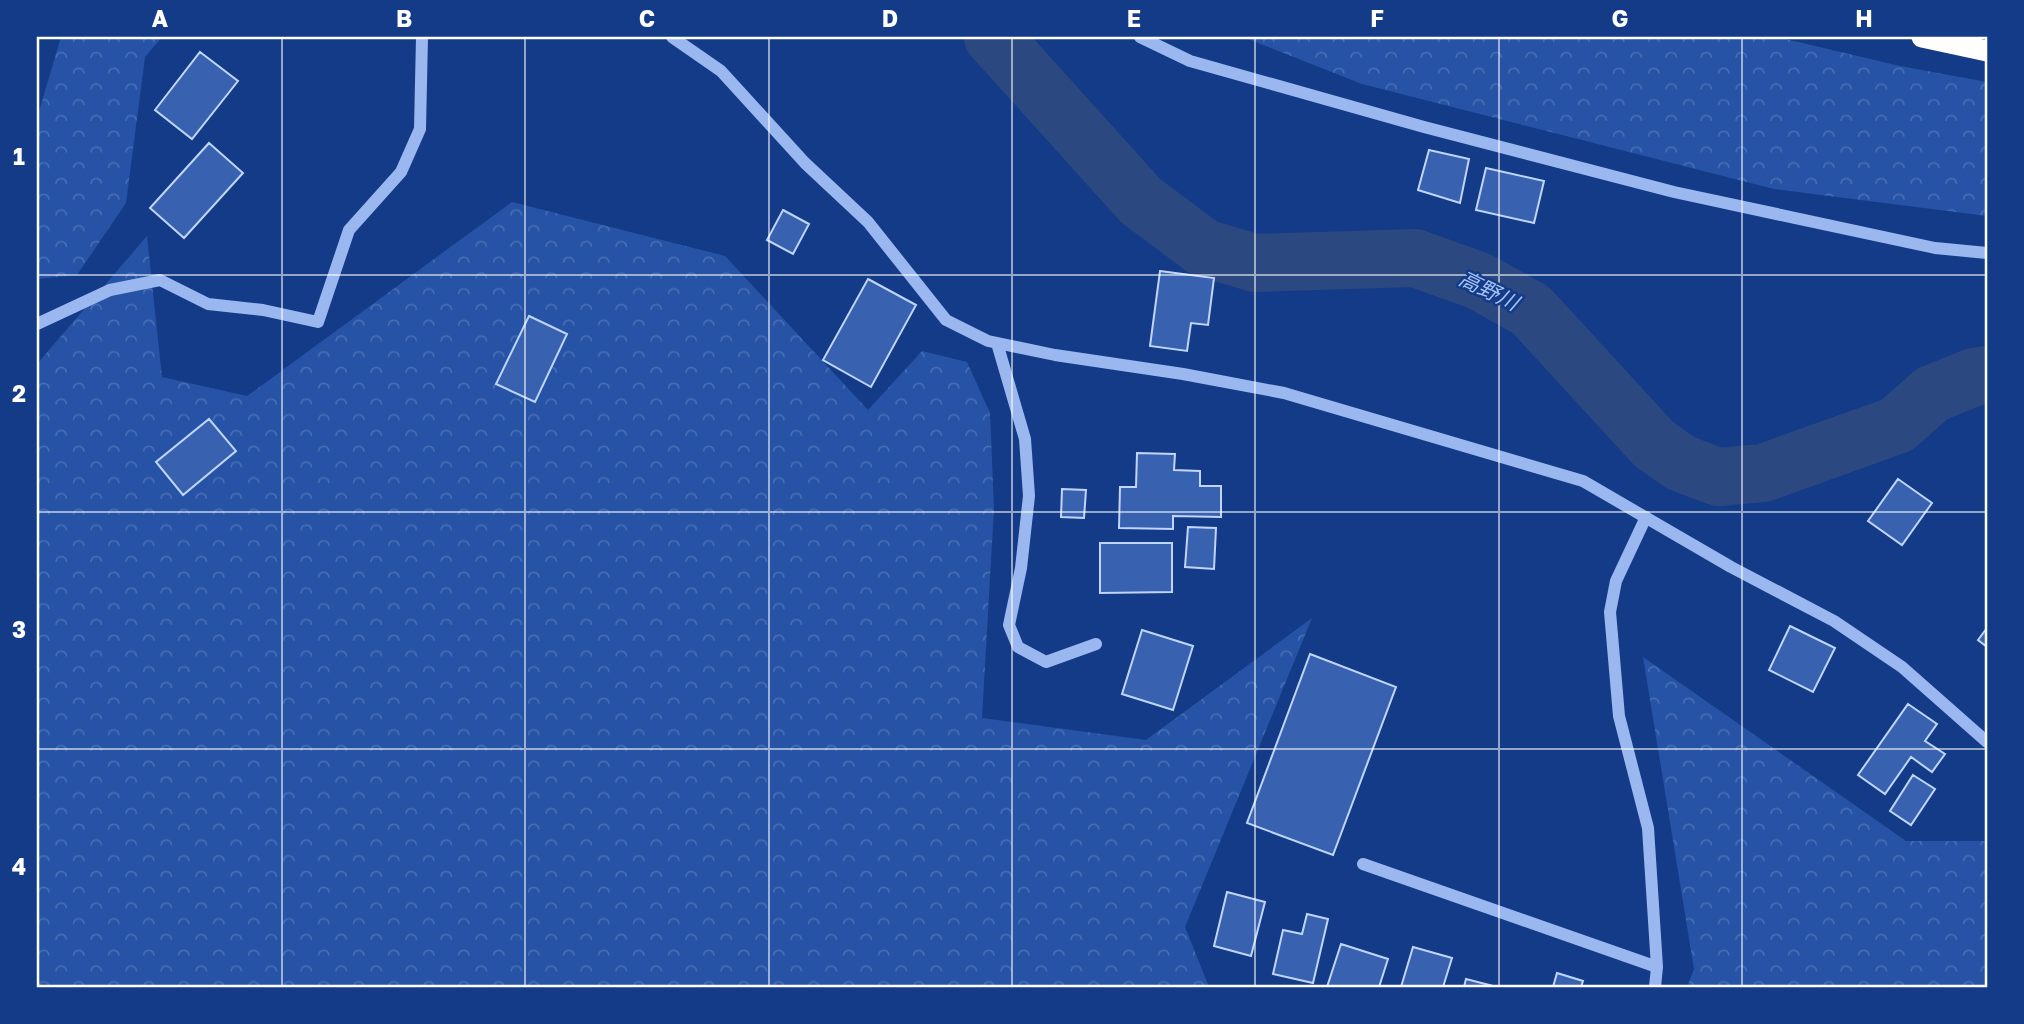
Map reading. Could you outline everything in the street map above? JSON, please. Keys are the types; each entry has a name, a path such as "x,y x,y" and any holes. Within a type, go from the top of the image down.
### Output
{"highway":[{"path":"1922,37 1987,51"}],"street":[{"path":"37,324 110,290 160,280 208,304 263,310 318,322 349,230 401,172 420,129 422,37"},
{"path":"672,37 721,71 805,163 868,222 946,320 997,343 1284,393 1583,481 1833,621 1902,667 1987,742"},
{"path":"1140,37 1190,61 1424,127 1661,188 1935,248 1987,253"},
{"path":"997,343 1025,439 1030,496 1021,568 1009,625 1018,647 1046,662 1096,644"},
{"path":"1646,517 1616,581 1610,612 1619,716 1648,828 1657,967 1655,987"},
{"path":"1363,864 1657,967"}],"green space":[{"path":"61,37 162,37 145,57 126,203 77,275 37,279 37,118"},
{"path":"1243,37 1777,37 1900,66 1987,82 1987,216 1774,189 1362,84"},
{"path":"512,202 725,256 868,410 922,351 967,362 990,413 994,508 982,718 1146,740 1312,618 1185,927 1209,987 37,987 37,364 147,236 162,377 247,396"},
{"path":"1643,657 1906,841 1987,841 1987,987 1687,987 1694,969"}],"building":[{"path":"200,52 238,81 192,139 155,110"},
{"path":"209,143 243,173 184,238 150,208"},
{"path":"1429,150 1469,159 1460,203 1418,190"},
{"path":"1486,168 1544,181 1534,223 1476,210"},
{"path":"783,210 809,224 793,254 767,240"},
{"path":"1160,271 1214,278 1208,325 1191,323 1187,351 1150,346"},
{"path":"868,279 916,305 871,387 823,360"},
{"path":"529,316 567,334 535,402 496,384"},
{"path":"209,419 236,451 183,495 156,462"},
{"path":"1137,453 1175,454 1174,470 1200,471 1200,486 1221,486 1221,517 1173,516 1173,529 1119,528 1120,487 1136,487"},
{"path":"1898,479 1932,503 1902,545 1868,521"},
{"path":"1062,489 1086,490 1084,518 1061,517"},
{"path":"1188,527 1216,528 1214,569 1185,567"},
{"path":"1100,543 1172,543 1172,592 1100,593"},
{"path":"1790,626 1835,648 1813,692 1769,670"},
{"path":"1987,628 1987,647 1978,640"},
{"path":"1142,630 1193,646 1173,710 1122,694"},
{"path":"1310,654 1396,687 1333,855 1247,823"},
{"path":"1908,704 1937,724 1925,741 1945,754 1932,772 1911,757 1885,794 1858,775"},
{"path":"1913,775 1935,789 1911,825 1890,811"},
{"path":"1227,892 1265,902 1251,956 1214,946"},
{"path":"1307,914 1328,919 1313,983 1273,974 1283,930 1302,934"},
{"path":"1341,944 1388,959 1379,987 1327,987"},
{"path":"1413,947 1452,958 1443,987 1401,987"},
{"path":"1557,973 1583,981 1581,987 1553,987"},
{"path":"1466,979 1497,987 1464,987"}],"waterway":[{"name":"高野川","path":"993,37 1141,201 1204,248 1255,263 1415,258 1479,281 1531,310 1654,444 1681,463 1718,477 1763,473 1897,425 1932,394 1974,377 1987,375"}]}
